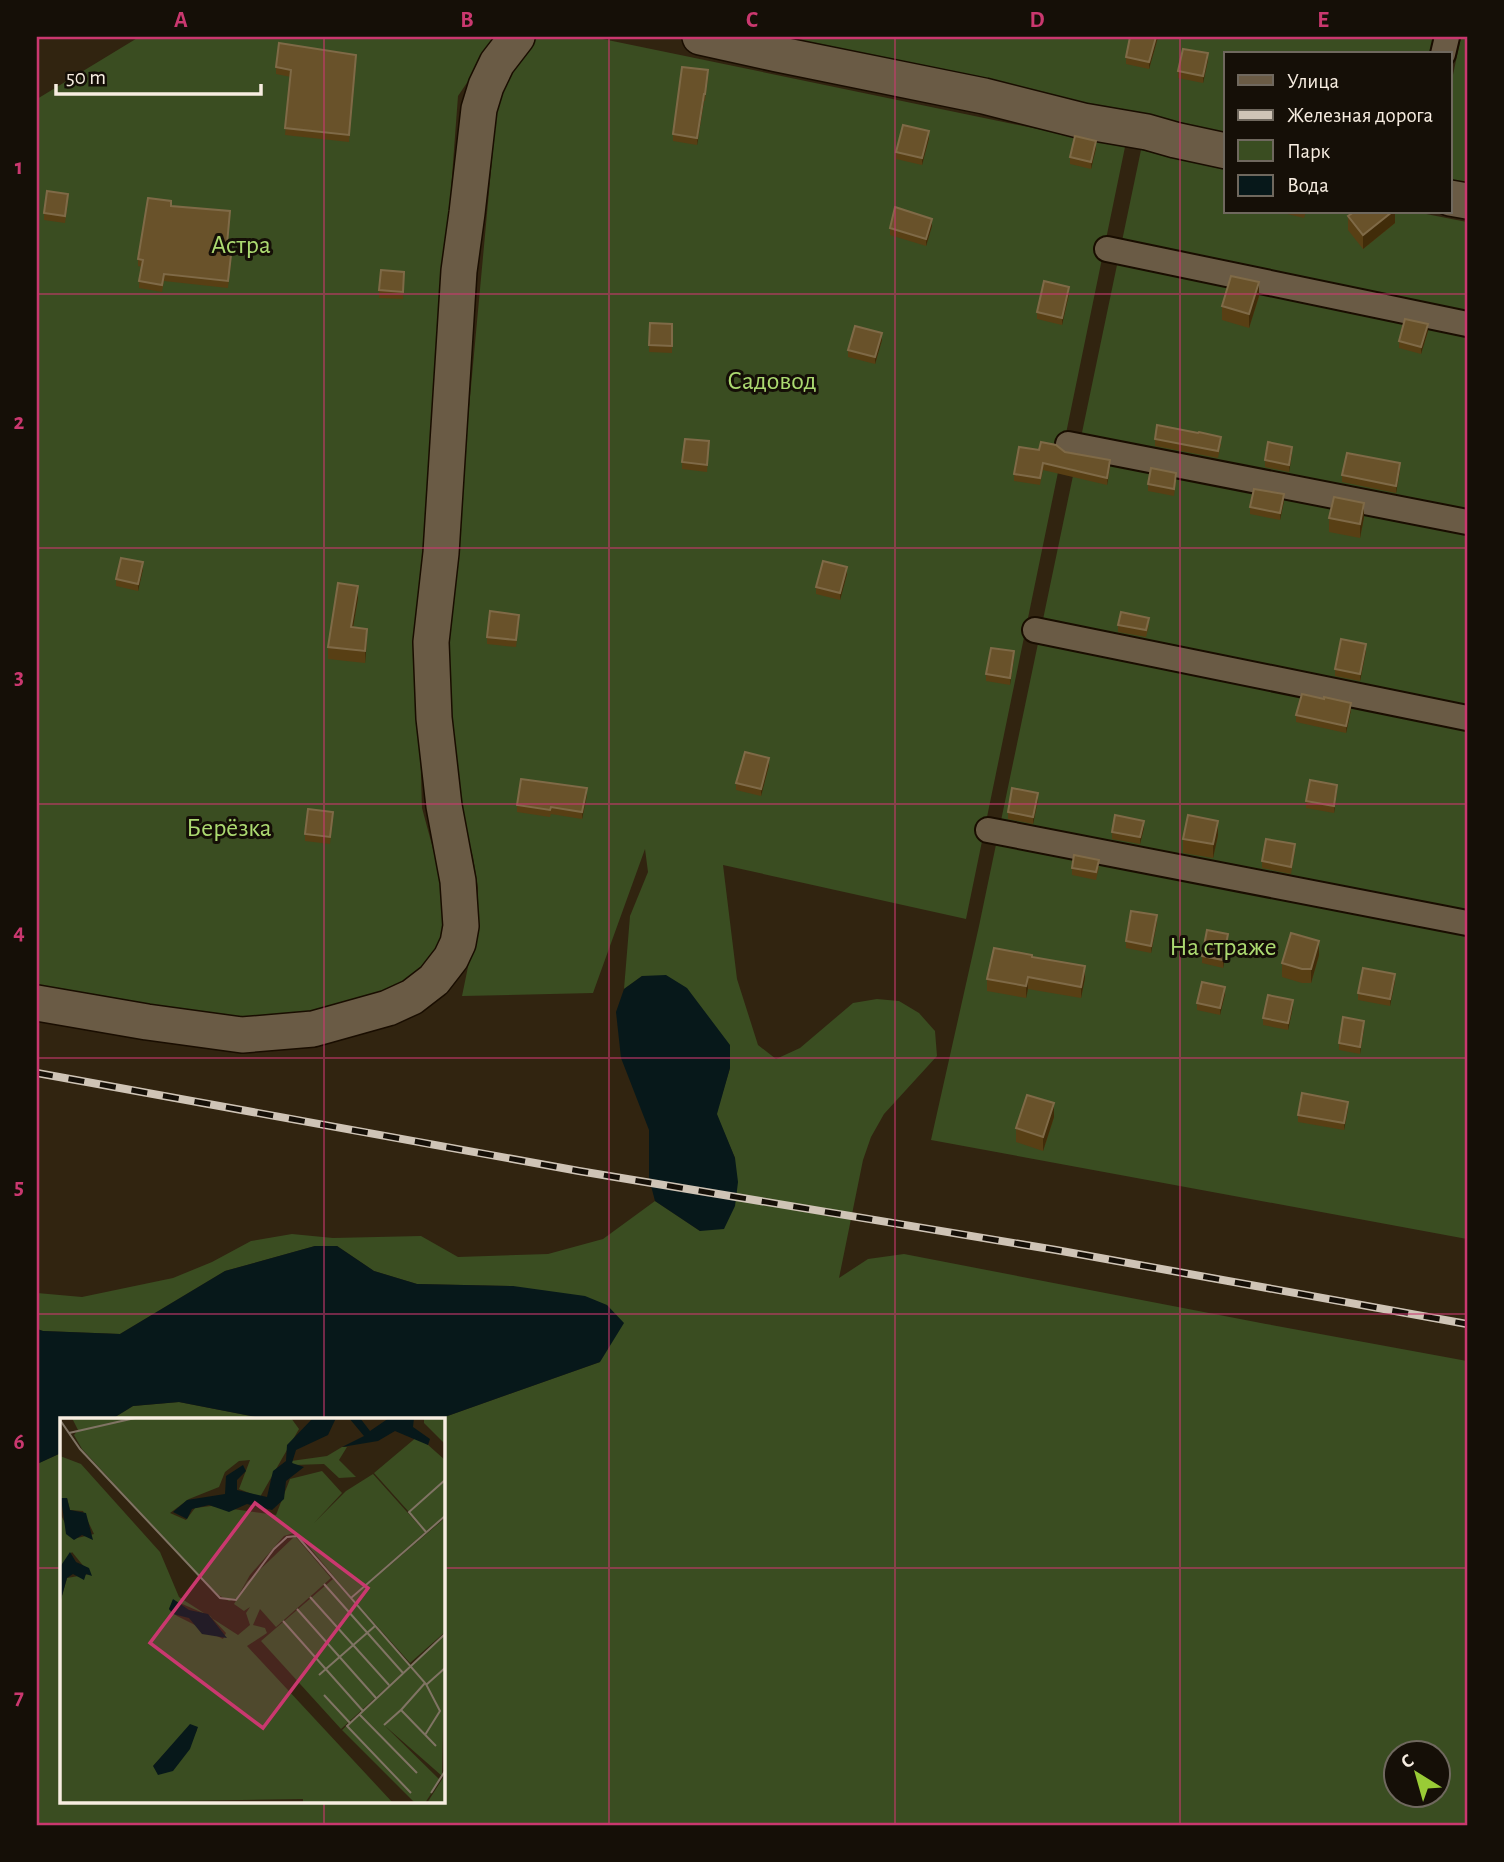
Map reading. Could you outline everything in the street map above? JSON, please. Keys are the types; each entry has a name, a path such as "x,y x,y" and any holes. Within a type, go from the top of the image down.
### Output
{"street":[{"path":"37,1003 242,1035 313,1029 388,1009 412,997 434,980 451,958 458,943 461,926 458,881 444,806 434,718 431,642 441,553 458,271 479,109 497,63 517,37"},
{"path":"700,37 1224,150"},
{"path":"1107,249 1467,324"},
{"path":"1068,444 1467,522"},
{"path":"1035,630 1467,718"},
{"path":"988,830 1467,923"}],"green space":[{"name":"Астра","path":"139,37 498,37 458,96 417,647 422,808 453,923 407,996 237,1024 37,987 37,99"},
{"name":"Садовод","path":"538,37 593,37 1125,147 966,919 723,865 737,979 758,1045 776,1059 800,1048 853,1003 877,999 899,1001 919,1013 935,1031 937,1056 884,1114 871,1137 863,1160 839,1278 868,1259 904,1254 1467,1361 1467,1825 37,1825 37,1464 60,1453 60,1802 444,1802 444,1418 442,1418 600,1362 513,1286 417,1284 374,1271 337,1246 315,1246 225,1271 120,1334 37,1329 37,1293 82,1297 173,1278 212,1262 251,1241 292,1234 333,1238 421,1236 458,1257 548,1254 603,1239 655,1201 700,1231 735,1158 716,1114 730,1068 642,976 624,989 630,916 648,872 645,849 593,993 462,996 478,918 478,888 440,722 496,116 506,83"},
{"path":"720,37 1447,37 1444,52 1224,52 1224,144"},
{"path":"1461,37 1467,37 1467,197 1452,194 1452,80"},
{"name":"На страже","path":"1141,150 1224,169 1224,214 1426,214 1467,222 1467,1239 931,1140 979,926"},
{"path":"179,1402 261,1418 114,1418 133,1406"}],"water":[{"path":"666,975 687,988 730,1045 730,1068 717,1114 735,1158 738,1182 735,1206 724,1229 700,1231 655,1201 649,1178 649,1130 621,1058 616,1012 624,989 642,976"},
{"path":"315,1246 337,1246 374,1271 417,1284 513,1286 585,1296 607,1305 624,1323 600,1362 442,1418 261,1418 179,1402 133,1406 114,1418 60,1418 60,1453 37,1464 37,1329 120,1334 225,1271"}],"building":[{"path":"1130,37 1156,37 1149,62 1126,57"},
{"path":"279,43 356,55 349,135 285,128 291,70 276,67"},
{"path":"1183,49 1208,53 1203,76 1178,71"},
{"path":"682,67 708,70 697,138 673,134"},
{"path":"903,125 929,131 922,158 896,152"},
{"path":"1075,136 1096,141 1091,162 1070,157"},
{"path":"47,191 68,194 65,216 44,213"},
{"path":"148,198 171,201 171,206 230,211 226,255 231,255 228,281 164,274 162,285 139,281 143,260 138,259"},
{"path":"895,207 932,219 926,239 890,228"},
{"path":"1351,214 1389,214 1363,235 1348,216"},
{"path":"381,270 404,272 403,292 379,290"},
{"path":"1231,276 1259,282 1249,314 1222,306"},
{"path":"1044,281 1069,287 1062,318 1037,312"},
{"path":"1405,319 1428,324 1421,347 1399,341"},
{"path":"650,323 672,324 672,346 649,345"},
{"path":"855,326 882,333 875,357 848,350"},
{"path":"1157,425 1221,437 1218,451 1155,439"},
{"path":"685,439 709,441 707,465 682,462"},
{"path":"1041,442 1056,445 1065,452 1110,460 1107,478 1043,463 1040,478 1014,474 1019,447 1039,450"},
{"path":"1268,442 1292,447 1289,465 1265,460"},
{"path":"1347,453 1400,463 1396,486 1342,475"},
{"path":"1151,468 1176,473 1174,489 1148,484"},
{"path":"1254,489 1284,494 1280,513 1250,507"},
{"path":"1334,497 1364,503 1360,524 1329,518"},
{"path":"121,558 143,562 138,584 116,579"},
{"path":"823,561 847,567 840,593 816,587"},
{"path":"338,583 358,586 351,627 367,629 365,651 328,647"},
{"path":"490,611 519,615 516,640 487,637"},
{"path":"1121,612 1149,618 1146,630 1118,625"},
{"path":"1341,639 1366,644 1360,674 1335,669"},
{"path":"991,648 1014,651 1010,678 986,674"},
{"path":"1302,694 1351,703 1346,726 1296,715"},
{"path":"745,752 769,758 761,789 736,783"},
{"path":"521,779 587,788 582,812 517,805"},
{"path":"1310,780 1337,785 1334,806 1306,801"},
{"path":"1012,788 1038,793 1033,817 1008,812"},
{"path":"308,809 333,812 330,837 305,834"},
{"path":"1115,815 1144,821 1140,837 1112,832"},
{"path":"1188,815 1218,821 1213,844 1183,839"},
{"path":"1266,839 1295,844 1291,867 1262,861"},
{"path":"1074,855 1099,860 1096,872 1072,868"},
{"path":"1131,911 1157,915 1151,946 1126,941"},
{"path":"1207,930 1228,934 1223,960 1202,956"},
{"path":"1291,933 1319,941 1311,969 1282,963"},
{"path":"994,948 1085,966 1081,987 1028,977 1026,986 987,979"},
{"path":"1363,968 1395,974 1390,999 1358,993"},
{"path":"1202,982 1225,987 1220,1008 1197,1003"},
{"path":"1268,995 1293,1000 1288,1023 1263,1018"},
{"path":"1343,1017 1364,1021 1360,1047 1339,1043"},
{"path":"1302,1093 1348,1102 1344,1123 1298,1115"},
{"path":"1027,1095 1054,1103 1043,1137 1016,1128"}],"railway":[{"path":"37,1073 579,1171 1056,1250 1467,1324"}],"park label":[{"name":"Берёзка","path":"229,827"}]}
